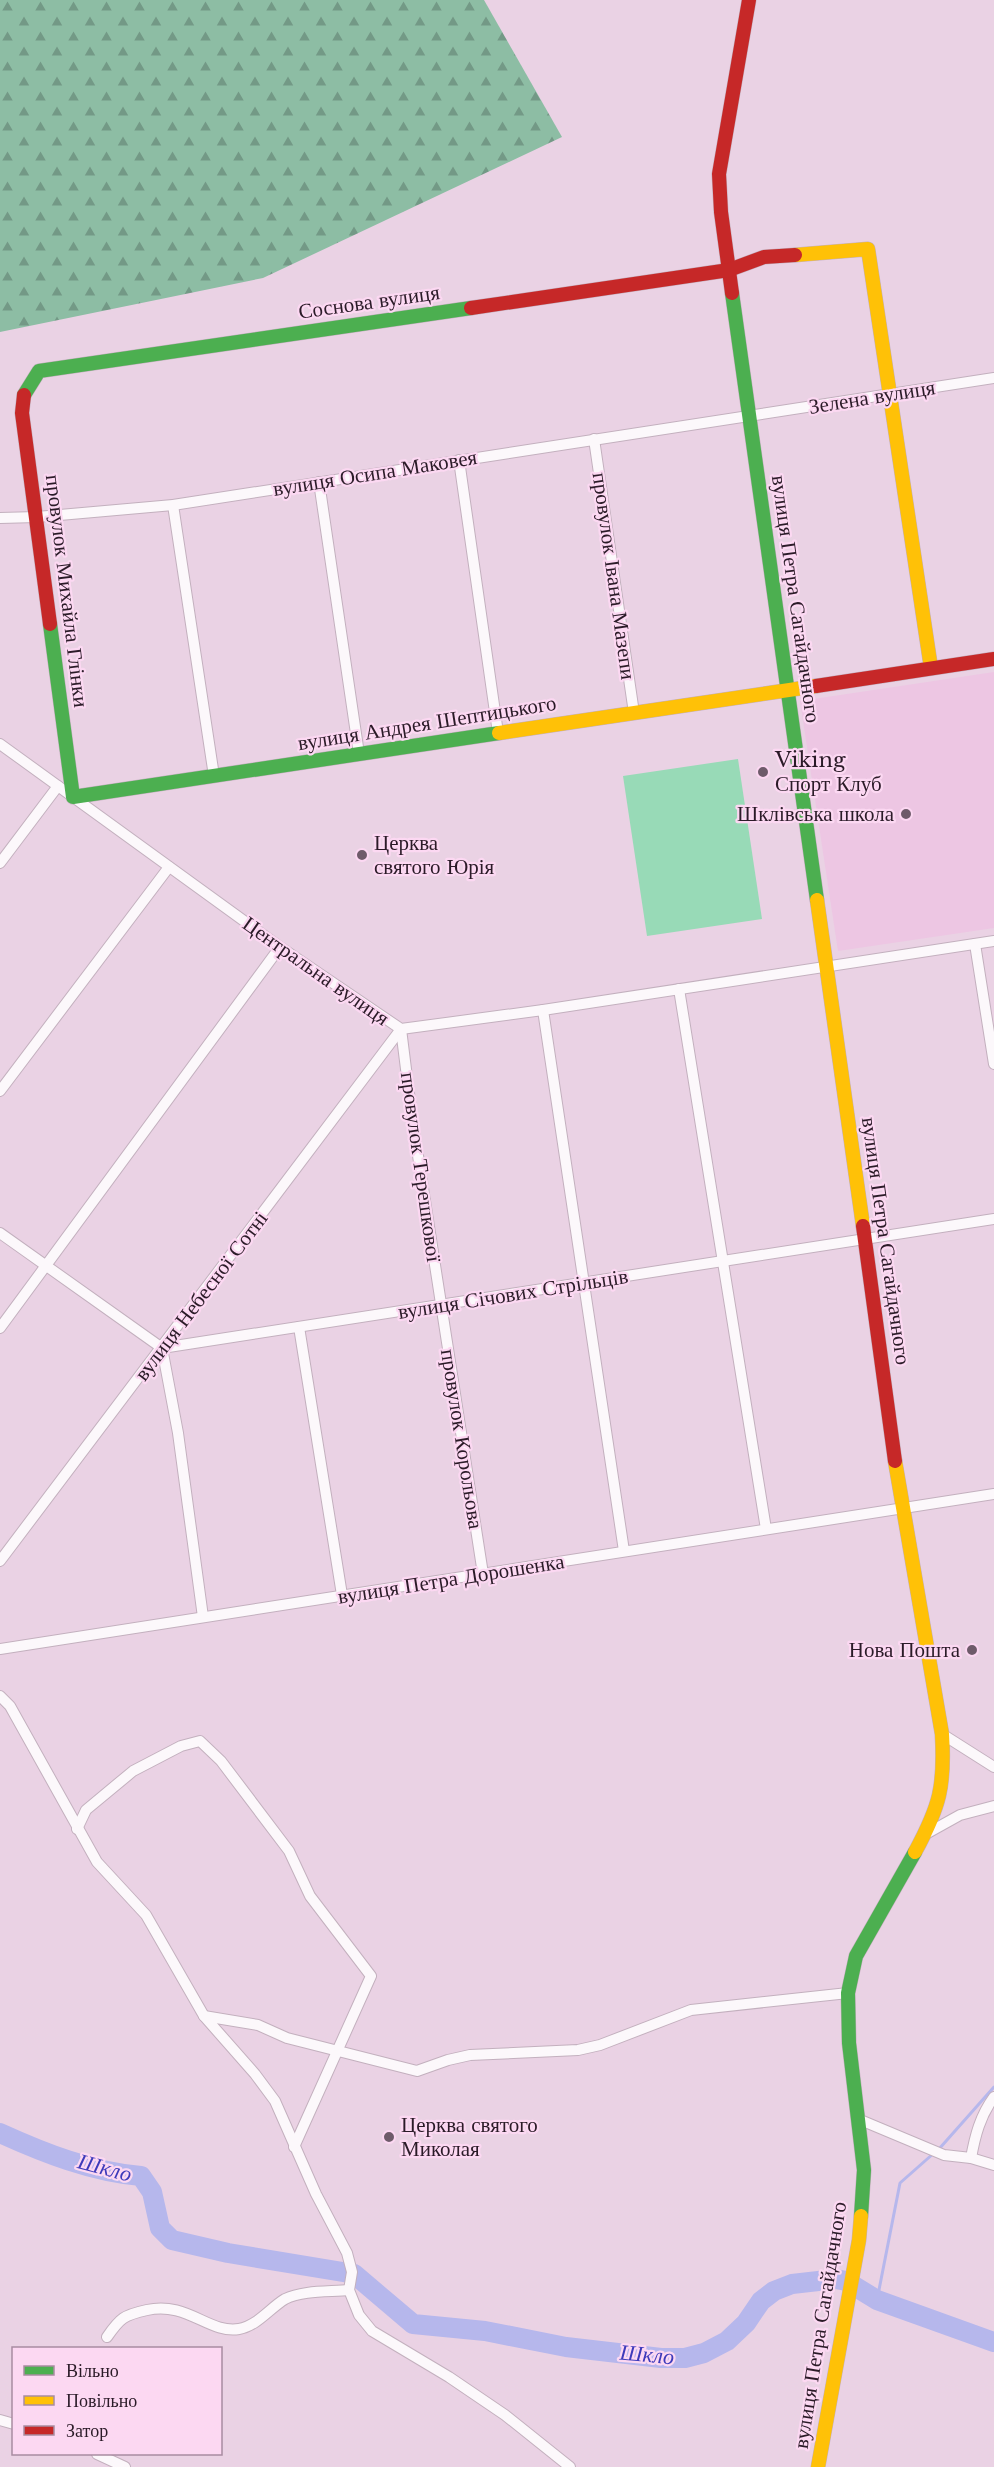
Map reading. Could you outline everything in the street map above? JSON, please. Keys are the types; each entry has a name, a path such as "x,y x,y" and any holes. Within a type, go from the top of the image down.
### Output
{"street":[{"name":"вулиця Петра Сагайдачного","path":"749,0 719,174 721,212 902,1508 942,1734 944,1769 939,1802 924,1835 856,1956 848,1993 849,2043 864,2170 859,2240 818,2467"},
{"name":"Соснова вулиця","path":"24,391 39,371 729,270 764,257 868,249 890,394"},
{"name":"Зелена вулиця","path":"749,416 994,378"},
{"name":"провулок Михайла Глінки","path":"24,391 22,413 73,797"},
{"path":"890,394 931,668"},
{"name":"вулиця Осипа Маковея","path":"0,518 37,517 173,504 749,416"},
{"name":"провулок Івана Мазепи","path":"594,439 634,713"},
{"path":"459,460 498,733"},
{"path":"319,482 359,754"},
{"path":"173,504 214,776"},
{"name":"вулиця Андрея Шептицького","path":"73,797 994,659"},
{"name":"Центральна вулиця","path":"0,744 280,948 401,1029 543,1010 994,941"},
{"path":"0,862 58,786"},
{"path":"0,1090 169,867"},
{"path":"975,944 994,1064"},
{"path":"0,1328 280,948"},
{"path":"679,989 766,1529"},
{"path":"543,1010 624,1551"},
{"name":"провулок Терешкової","path":"401,1029 441,1305"},
{"name":"вулиця Небесної Сотні","path":"0,1562 401,1029"},
{"name":"вулиця Січових Стрільців","path":"162,1348 994,1219"},
{"path":"0,1233 162,1348 178,1433 203,1617"},
{"name":"провулок Корольова","path":"441,1305 483,1574"},
{"path":"299,1327 342,1596"},
{"name":"вулиця Петра Дорошенка","path":"0,1649 994,1494"},
{"path":"0,1696 10,1706 97,1862 146,1915 204,2016 255,2074 275,2101 294,2147 347,2253 352,2272 349,2290 359,2315 372,2331 449,2377 505,2415 570,2467"},
{"path":"942,1734 994,1767"},
{"path":"77,1829 86,1810 133,1771 181,1746 200,1741 221,1761 289,1851 310,1896 371,1976 294,2147"},
{"path":"924,1835 960,1815 994,1806"},
{"path":"204,2016 258,2025 287,2038 417,2072 448,2060 470,2055 578,2050 600,2045 691,2010 848,1993"},
{"path":"970,2158 976,2131 994,2097"},
{"path":"858,2119 944,2155 970,2158 994,2165"},
{"path":"107,2337 118,2321 128,2314 154,2308 171,2308 217,2326 240,2329 250,2325 294,2296 349,2290"},
{"path":"99,2455 125,2467"}],"shaded area":[{"name":"Шклівська школа","path":"994,672 994,928 838,951 800,701"}],"green space":[{"path":"0,0 484,0 562,137 263,278 0,332"},
{"path":"738,759 762,919 647,936 623,776"}],"waterway":[{"path":"939,2149 994,2087"},
{"name":"Шкло","path":"0,2133 34,2148 86,2166 141,2176 152,2192 160,2228 172,2240 228,2253 349,2273"},
{"path":"877,2300 900,2183 934,2153"},
{"name":"Шкло","path":"354,2274 413,2324 485,2331 566,2347 661,2358 685,2358 704,2353 727,2341 746,2323 761,2301 774,2291 792,2284 836,2279 846,2281 877,2300 994,2342"}],"traffic: fast":[{"path":"732,293 817,900"},
{"path":"24,395 39,371 471,308"},
{"path":"50,624 73,797 499,733"},
{"path":"861,2216 864,2170 849,2043 848,1993 856,1956 915,1852"}],"traffic: slow":[{"path":"795,255 868,249 931,668"},
{"path":"499,733 816,686"},
{"path":"817,900 863,1226"},
{"path":"895,1461 942,1734 943,1768 939,1795 915,1852"},
{"path":"818,2467 859,2240 861,2216"}],"traffic: jam":[{"path":"732,293 721,212 719,174 749,0"},
{"path":"471,308 729,270 764,257 795,255"},
{"path":"24,395 22,413 50,624"},
{"path":"816,686 994,659"},
{"path":"863,1226 895,1461"}],"place":[{"name":"Viking Спорт Клуб","path":"763,772"},
{"name":"Шклівська школа","path":"906,814"},
{"name":"Церква святого Юрія","path":"362,855"},
{"name":"Нова Пошта","path":"972,1650"},
{"name":"Церква святого Миколая","path":"389,2137"}]}
